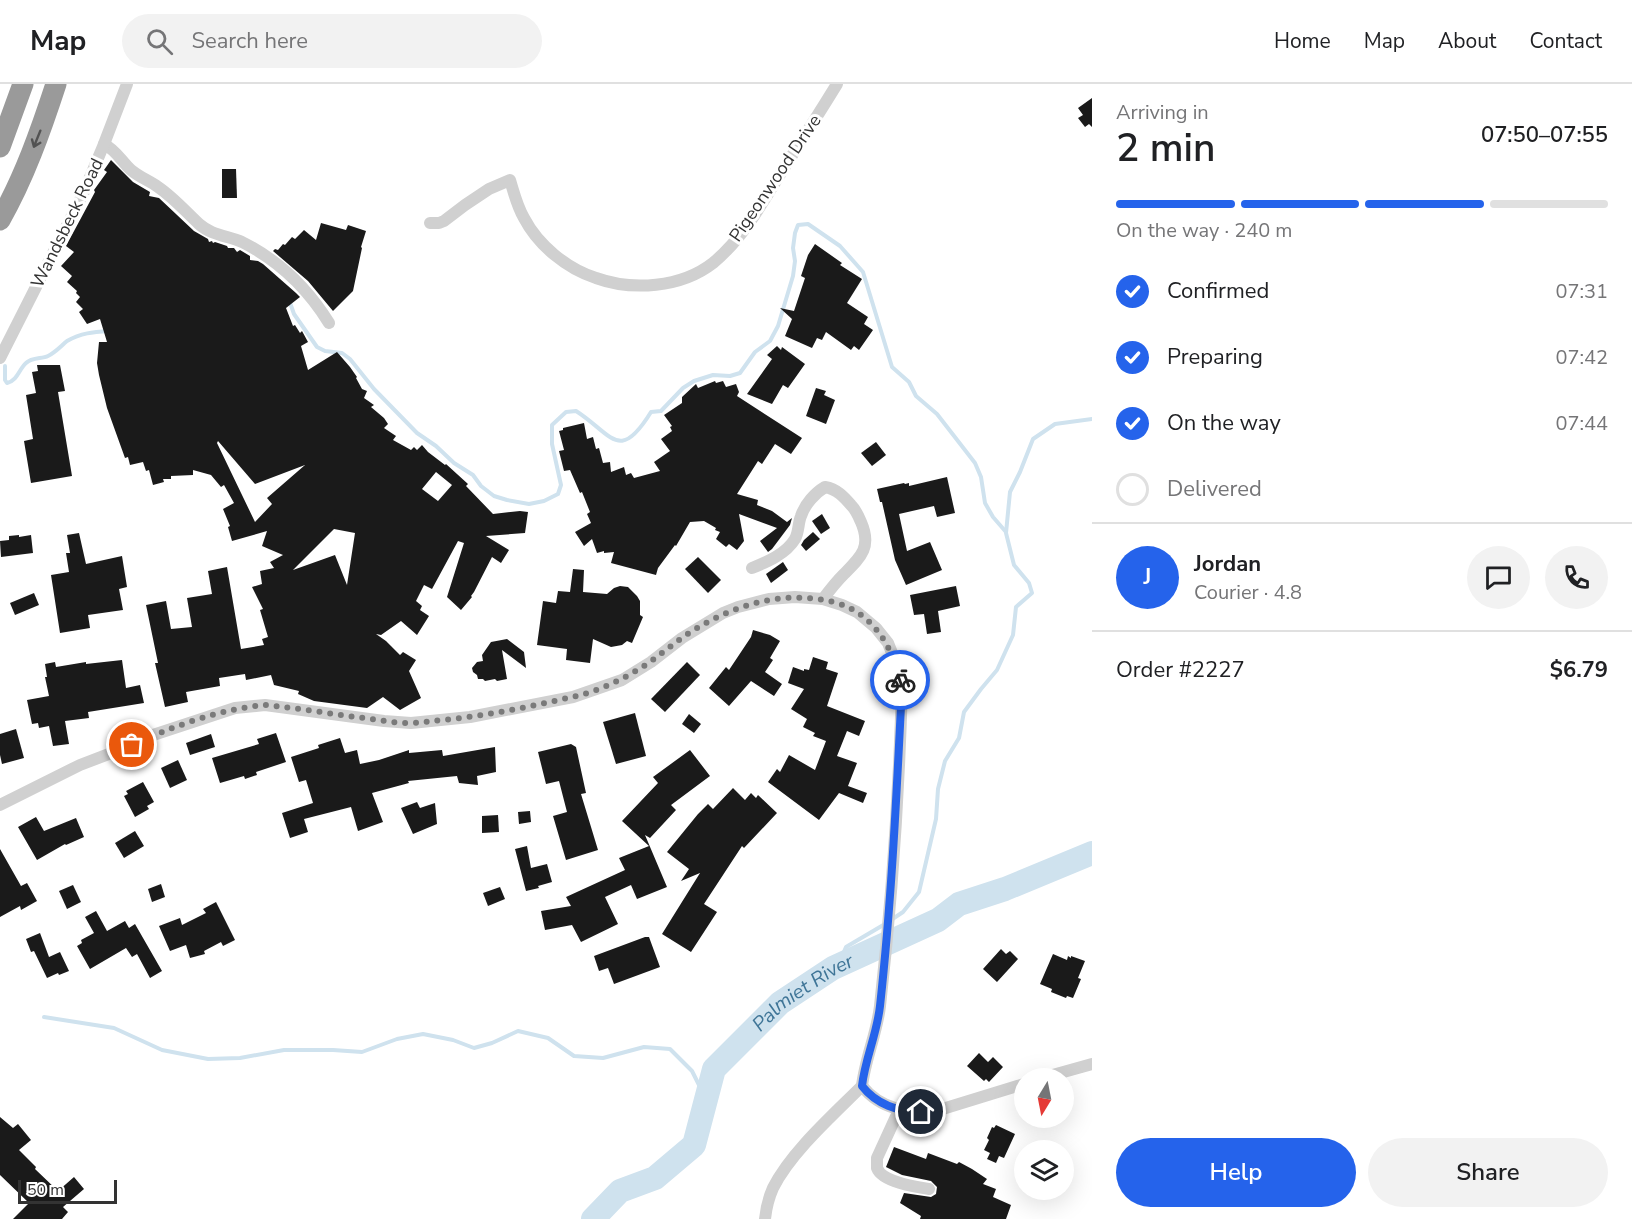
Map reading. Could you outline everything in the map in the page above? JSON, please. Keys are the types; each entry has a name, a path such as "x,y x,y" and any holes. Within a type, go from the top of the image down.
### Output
{"highway":[{"path":"0,147 23,84"},
{"path":"0,220 26,167 45,120 56,84"}],"street":[{"name":"Wandsbeck Road","path":"0,358 108,147 127,84"},
{"name":"Pigeonwood Drive","path":"430,223 444,221 489,189 510,180 524,219 538,240 564,263 589,276 612,284 647,286 675,281 712,264 735,240 766,196 837,84"},
{"path":"108,147 132,170 160,188 201,226 222,237 240,241 261,253 294,279 317,305 329,323"},
{"path":"752,568 787,549 794,540 801,516 808,503 825,487 832,488 856,510 866,540 862,554 823,599"},
{"path":"0,805 80,765 153,735 236,708 266,705 411,723 470,717 573,697 622,680 651,662 682,638 738,607 769,599 795,597 823,599 857,612 876,628 888,643 902,686 890,897 880,1008 862,1086 827,1120 793,1159 774,1186 765,1219"},
{"path":"1074,1069 1092,1064"},
{"path":"862,1086 870,1096 890,1107 913,1112 936,1111 1014,1087"},
{"path":"899,1110 877,1158 877,1167 881,1174 891,1180 929,1189"}],"building":[{"path":"1092,98 1092,127 1089,124 1085,127 1078,118 1083,115 1078,108"},
{"path":"111,160 133,182 150,192 149,196 159,198 209,242 234,248 237,252 240,250 250,256 250,260 263,264 296,293 300,297 286,308 293,326 295,325 300,333 302,331 308,342 301,346 308,370 337,352 357,377 362,389 367,391 364,398 374,405 371,407 388,424 384,428 396,436 393,440 411,450 414,447 417,450 422,445 468,484 466,486 493,514 528,512 525,533 486,536 509,550 501,563 492,557 472,597 461,610 447,597 464,543 458,541 432,589 424,585 416,601 422,606 420,610 429,616 417,635 401,621 381,635 376,634 400,655 403,652 416,660 409,671 421,698 400,710 383,697 367,708 314,701 298,694 299,691 274,685 271,675 246,680 245,674 219,678 220,686 186,692 188,702 165,707 146,605 166,601 171,629 192,627 187,598 212,594 208,571 227,567 241,649 264,645 262,639 268,637 260,610 263,609 252,587 262,584 260,571 274,568 270,562 283,555 262,546 267,531 232,541 228,527 230,526 223,509 234,503 224,485 221,487 211,475 193,470 193,475 171,476 171,479 163,479 164,482 153,485 149,470 146,471 143,462 130,465 128,457 125,458 107,408 99,375 97,363 99,342 107,342 100,319 87,324 79,312 83,309 76,302 80,297 67,282 72,276 61,266 74,252 66,246 94,190 107,172 104,170","holes":["218,441 255,484 305,465 267,498 272,504 255,522","436,472 452,485 438,501 422,489","334,529 355,533 347,585 335,555 293,570"]},
{"path":"222,169 236,169 237,198 222,198"},
{"path":"321,223 346,230 348,225 366,231 353,291 333,311 308,281 273,251 285,245 292,237 295,239 304,230 316,240"},
{"path":"815,244 842,263 840,265 862,279 847,303 868,317 864,324 873,330 859,350 854,346 851,350 826,332 822,340 817,338 812,348 785,336 792,319 780,308 794,311 805,278 801,276 808,255"},
{"path":"777,346 781,350 782,347 805,364 788,388 783,385 772,404 747,394 772,359 767,355"},
{"path":"37,365 60,365 65,391 58,392 72,476 31,483 24,441 33,439 26,395 36,393 32,372 38,371"},
{"path":"715,381 716,383 723,381 726,387 736,384 739,392 737,396 802,438 791,454 775,444 762,464 758,461 737,494 758,500 757,505 772,511 787,522 792,518 790,525 772,549 768,552 760,541 777,528 739,514 744,541 737,550 729,544 726,547 716,539 720,532 715,530 716,528 704,521 690,522 676,546 658,568 656,575 611,563 614,552 597,553 592,539 584,546 575,532 591,523 587,514 590,512 570,470 564,471 559,451 564,450 559,431 584,423 587,439 593,437 603,463 610,462 611,472 624,467 626,475 631,473 634,478 660,471 654,462 670,451 661,439 672,431 670,427 672,426 664,415 682,403 682,397 696,384 698,388"},
{"path":"816,388 826,391 824,395 835,400 826,424 806,416"},
{"path":"876,442 886,455 872,466 861,453"},
{"path":"947,477 955,513 937,517 934,506 899,514 907,551 930,542 942,570 906,585 895,560 877,489 904,483 909,483 909,486"},
{"path":"822,514 830,528 821,534 812,521"},
{"path":"813,532 820,539 806,551 801,545"},
{"path":"79,533 86,564 122,556 127,587 119,589 123,610 88,615 90,628 60,633 51,575 69,572 66,553 70,553 67,535"},
{"path":"19,535 19,537 31,535 33,553 1,557 0,541 9,540 9,536"},
{"path":"698,557 721,580 708,593 685,569"},
{"path":"783,562 788,570 771,583 766,574"},
{"path":"573,569 584,570 583,592 607,594 620,586 628,587 640,601 640,615 643,617 632,643 627,641 622,645 611,647 593,639 590,663 566,660 567,649 537,645 543,601 556,603 558,591 570,592"},
{"path":"956,586 960,606 938,611 941,632 927,634 924,614 914,615 910,595"},
{"path":"34,593 39,605 15,615 10,603"},
{"path":"753,630 780,641 770,658 773,660 765,672 782,684 774,696 751,681 729,706 709,688 726,667 729,670 751,637"},
{"path":"507,639 524,652 526,668 502,650 507,679 485,681 478,679 472,668 477,662 483,661 482,655 491,642"},
{"path":"813,657 828,662 826,669 838,673 827,706 865,721 859,736 847,731 837,756 857,763 848,786 867,793 863,803 839,793 819,820 768,782 777,769 780,772 789,755 815,770 826,741 813,736 815,733 803,727 807,719 791,709 804,689 788,683 793,667 804,671 804,669 809,670"},
{"path":"122,660 126,688 140,685 144,703 88,712 89,718 65,721 69,744 53,746 49,726 39,728 38,723 32,724 27,700 49,696 45,664 55,662 56,667 86,662 86,664"},
{"path":"687,662 700,675 665,712 651,699"},
{"path":"635,713 646,756 616,764 603,722"},
{"path":"689,714 701,724 694,733 682,724"},
{"path":"16,729 24,758 2,764 0,734"},
{"path":"276,733 286,762 256,772 257,775 245,779 244,776 220,783 212,758 259,744 257,739"},
{"path":"211,734 215,747 190,755 186,743"},
{"path":"340,738 345,753 357,750 360,764 409,750 409,753 442,750 443,756 495,747 496,772 477,776 478,785 459,783 457,776 408,781 409,783 372,793 383,822 358,831 351,807 304,819 308,832 290,838 282,813 313,803 306,780 299,782 291,757"},
{"path":"571,744 576,747 586,793 581,794 598,850 566,860 553,816 567,812 559,781 546,784 538,752"},
{"path":"690,750 710,776 671,805 676,810 650,838 645,835 667,887 637,899 631,885 605,897 618,924 581,942 572,925 545,930 541,911 571,906 566,897 625,870 619,858 649,846 622,821 658,783 653,777"},
{"path":"178,760 187,780 170,788 161,768"},
{"path":"143,782 154,802 147,806 149,809 135,817 124,796 128,794 126,791"},
{"path":"733,788 745,800 751,793 756,798 758,795 777,813 744,848 742,846 704,904 717,912 691,952 662,934 700,873 681,881 689,869 667,852 708,804 713,809"},
{"path":"417,802 420,808 435,803 437,824 413,834 401,808"},
{"path":"530,811 531,822 519,824 518,812"},
{"path":"498,815 499,832 482,833 482,816"},
{"path":"36,817 44,831 76,818 84,837 65,844 37,860 18,827"},
{"path":"135,831 144,846 124,858 115,843"},
{"path":"527,846 531,868 547,864 552,882 526,891 515,849"},
{"path":"0,849 21,886 27,883 37,901 21,910 20,906 0,917"},
{"path":"161,884 165,897 152,902 148,889"},
{"path":"73,885 81,902 67,909 59,891"},
{"path":"500,887 505,899 488,906 483,893"},
{"path":"216,902 235,940 223,946 221,942 204,951 205,954 190,958 186,945 170,951 159,926 180,918 182,925 206,913 203,909"},
{"path":"96,911 107,931 125,921 129,928 135,924 162,971 150,978 137,954 132,957 126,948 90,969 77,946 82,943 81,940 94,933 85,917"},
{"path":"40,933 49,957 60,952 69,971 47,978 26,939"},
{"path":"649,937 660,967 614,984 608,968 599,971 594,956"},
{"path":"1001,949 1006,954 1010,951 1018,959 997,982 983,969"},
{"path":"1053,954 1067,960 1068,956 1071,958 1071,956 1085,961 1073,998 1067,996 1066,998 1051,992 1052,989 1040,984"},
{"path":"979,1053 988,1062 993,1057 1003,1067 989,1082 986,1079 984,1081 967,1066"},
{"path":"0,1117 13,1128 18,1124 31,1140 19,1150 58,1191 74,1177 84,1189 63,1207 68,1212 62,1219 13,1219 29,1203 0,1175"},
{"path":"996,1125 1015,1134 1004,1158 999,1156 996,1163 987,1159 990,1153 984,1150 992,1127"},
{"path":"894,1147 926,1159 928,1153 957,1164 959,1162 972,1169 987,1179 983,1184 996,1189 993,1197 1011,1205 1006,1219 920,1219 921,1216 900,1203 904,1193 931,1197 936,1194 937,1187 931,1181 902,1175 886,1167"}],"waterway":[{"path":"289,300 294,314 317,347 325,351 342,353 350,359 374,389 417,433 436,446 454,463 473,475 481,486 494,496 529,504 544,501 558,494 561,485 552,444 552,425 566,412 576,411 607,435 615,440 623,441 640,428 651,412 661,411 683,388 694,381 713,375 730,376 740,373 755,352 770,341 778,326 793,276 795,233 798,225 808,224 840,246 863,272 892,367 909,382 916,396 937,414 975,463 981,477 985,503 1006,532"},
{"path":"5,366 7,383 16,377 28,361 48,356 72,338 87,333 109,331"},
{"path":"891,920 903,912 919,892 936,819 938,789 945,761 959,738 964,712 997,670 1013,635 1016,607 1032,593 1029,583 1014,565 1006,533 1010,492 1033,439 1055,424 1092,419"},
{"name":"Palmiet River","path":"593,1219 620,1191 655,1178 694,1145 714,1069 780,1003 833,968 938,920 959,904 1005,889 1092,853"},
{"path":"838,966 846,947 885,924"},
{"path":"44,1017 114,1028 162,1050 208,1059 240,1058 284,1050 362,1052 397,1039 423,1034 453,1040 474,1048 492,1043 518,1031 548,1038 574,1056 603,1058 644,1047 670,1049 692,1071 706,1099"}],"way so far":[{"path":"132,745 153,735 236,708 250,706 266,705 411,723 470,717 573,697 622,680 651,662 682,638 723,613 769,599 795,597 823,599 857,612 876,628 888,643 900,680"}],"route":[{"path":"900,680 902,686 890,897 880,1008 862,1086 870,1096 890,1107 921,1112"}]}
